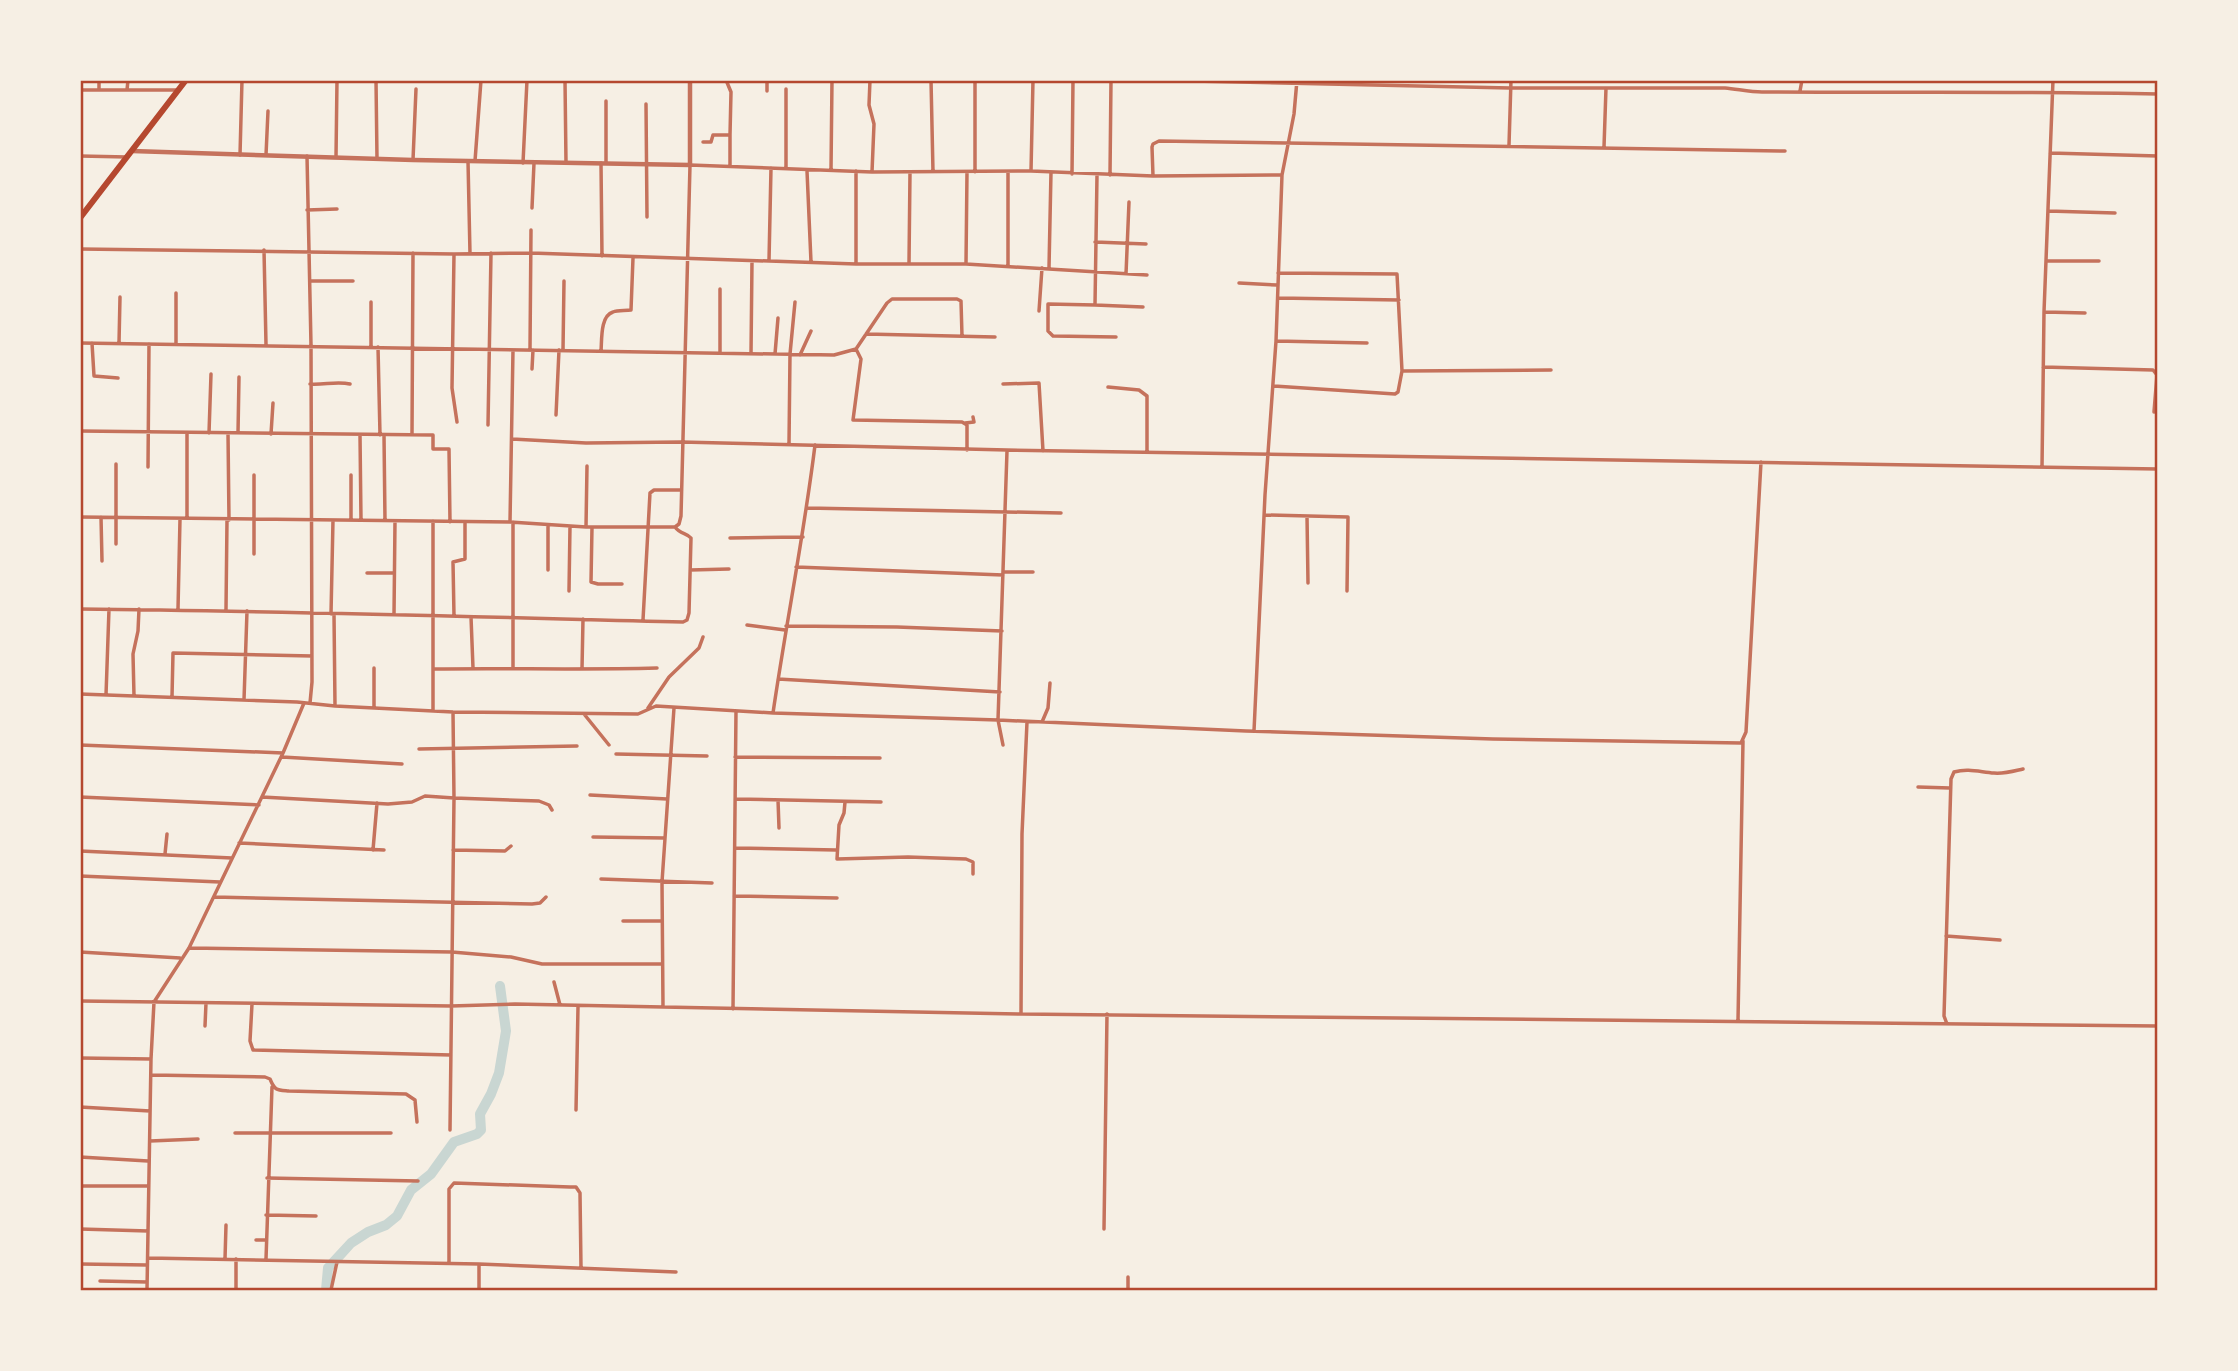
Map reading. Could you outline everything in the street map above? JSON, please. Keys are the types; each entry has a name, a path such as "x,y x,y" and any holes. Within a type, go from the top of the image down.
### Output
{"main road":[{"path":"80,218 186,80"}],"street":[{"path":"99,80 99,90"},
{"path":"127,90 128,80"},
{"path":"240,155 242,80"},
{"path":"336,157 337,80"},
{"path":"376,80 377,159"},
{"path":"470,254 472,161 481,80"},
{"path":"523,163 527,80"},
{"path":"565,80 566,163"},
{"path":"675,527 680,520 690,80"},
{"path":"726,80 730,87 730,166"},
{"path":"767,80 767,91"},
{"path":"831,170 832,80"},
{"path":"870,80 869,105 874,124 872,172"},
{"path":"931,80 933,172"},
{"path":"975,80 975,172"},
{"path":"1031,171 1033,80"},
{"path":"1072,174 1073,80"},
{"path":"1110,175 1111,80"},
{"path":"1148,80 1510,88 1725,88 1748,89 1759,93 1800,91 2158,94"},
{"path":"1509,145 1511,80"},
{"path":"1800,91 1802,80"},
{"path":"2042,467 2044,312 2053,80"},
{"path":"1254,731 1274,386 1282,175 1297,83"},
{"path":"1604,147 1606,88"},
{"path":"413,160 416,89"},
{"path":"786,89 786,169"},
{"path":"80,90 179,90"},
{"path":"602,256 606,101"},
{"path":"646,104 647,217"},
{"path":"266,155 268,111"},
{"path":"703,142 711,142 713,135 730,135"},
{"path":"1153,176 1152,148 1153,144 1159,141 1785,151"},
{"path":"2050,153 2158,156"},
{"path":"80,156 266,155 523,163 648,163 807,171 1282,175"},
{"path":"307,156 312,520 312,656 309,704"},
{"path":"532,208 534,163"},
{"path":"769,261 771,168"},
{"path":"807,171 811,262"},
{"path":"856,171 856,264"},
{"path":"909,264 910,172"},
{"path":"966,264 967,172"},
{"path":"1049,268 1051,172"},
{"path":"1008,173 1008,265"},
{"path":"1095,305 1097,175"},
{"path":"1126,274 1129,202"},
{"path":"307,210 337,208"},
{"path":"2047,211 2116,213"},
{"path":"531,230 532,369"},
{"path":"1096,242 1146,244"},
{"path":"80,248 120,251 531,253 856,264 1008,265 1147,275"},
{"path":"264,250 266,344"},
{"path":"412,435 413,253"},
{"path":"488,425 491,253"},
{"path":"454,254 452,388 457,422"},
{"path":"601,351 603,326 607,316 611,312 631,310 633,257"},
{"path":"751,354 752,261"},
{"path":"2046,261 2099,261"},
{"path":"1039,311 1042,268"},
{"path":"1274,386 1395,394 1401,384 1402,371 1397,274 1278,273"},
{"path":"309,281 353,281"},
{"path":"556,415 564,281"},
{"path":"1239,283 1277,285"},
{"path":"720,289 720,353"},
{"path":"176,292 176,344"},
{"path":"119,344 120,297"},
{"path":"1278,298 1399,300"},
{"path":"80,343 845,354 856,349 892,299 957,299 963,304 962,336"},
{"path":"371,302 371,347"},
{"path":"789,444 790,354 795,302"},
{"path":"1116,337 1053,336 1049,333 1048,304 1143,307"},
{"path":"2044,312 2085,313"},
{"path":"775,354 778,318"},
{"path":"800,355 811,331"},
{"path":"866,334 995,337"},
{"path":"1276,341 1367,343"},
{"path":"92,343 93,374 118,378"},
{"path":"148,467 149,344"},
{"path":"378,347 385,521"},
{"path":"856,349 861,359 853,420 965,423 974,422 973,417"},
{"path":"513,350 513,668"},
{"path":"2043,367 2152,369 2157,375 2154,412"},
{"path":"1402,371 1551,370"},
{"path":"209,433 211,374"},
{"path":"238,433 239,377"},
{"path":"1003,384 1039,383 1043,451"},
{"path":"310,384 350,384"},
{"path":"1108,387 1139,390 1147,396 1147,452"},
{"path":"271,435 273,404"},
{"path":"965,423 967,450"},
{"path":"80,432 433,435 433,449 449,449 450,522"},
{"path":"187,433 187,519"},
{"path":"226,609 228,433"},
{"path":"360,435 361,520"},
{"path":"512,439 586,443 802,444 967,450 2158,469"},
{"path":"773,713 816,445"},
{"path":"1003,746 998,720 1007,450"},
{"path":"1738,1021 1743,741 1746,732 1761,462"},
{"path":"116,464 116,544"},
{"path":"587,466 591,582 622,584"},
{"path":"254,475 254,554"},
{"path":"351,475 351,520"},
{"path":"643,621 651,491 680,490"},
{"path":"807,508 1061,513"},
{"path":"1265,515 1344,516 1349,519 1347,591"},
{"path":"1307,516 1308,583"},
{"path":"80,517 649,526 675,527 680,533 691,538 689,613 687,620 683,622 226,609 80,609"},
{"path":"101,517 102,561"},
{"path":"178,609 180,519"},
{"path":"333,520 335,706"},
{"path":"394,615 395,521"},
{"path":"433,522 433,711"},
{"path":"454,616 453,562 464,559 465,522"},
{"path":"548,525 548,570"},
{"path":"569,591 570,526"},
{"path":"730,538 803,537"},
{"path":"796,567 1032,572"},
{"path":"690,570 729,569"},
{"path":"366,573 394,573"},
{"path":"106,695 109,609"},
{"path":"134,696 134,654 139,609"},
{"path":"244,699 247,611"},
{"path":"471,617 473,668"},
{"path":"582,670 583,619"},
{"path":"747,625 785,629 897,627 1002,631"},
{"path":"647,710 670,677 699,648 703,637"},
{"path":"172,697 173,653 312,656"},
{"path":"374,668 374,708"},
{"path":"433,669 657,668"},
{"path":"778,679 1001,692"},
{"path":"1042,722 1048,708 1050,682"},
{"path":"80,694 244,699 453,712 638,714 656,706 773,713 1254,731 1727,744 1743,741"},
{"path":"147,1290 154,1002 189,948 283,755 303,703"},
{"path":"663,1007 662,882 674,708"},
{"path":"733,1009 736,711"},
{"path":"450,1130 453,712"},
{"path":"584,714 609,745"},
{"path":"1021,1014 1022,834 1027,722"},
{"path":"80,746 283,755 402,764"},
{"path":"419,749 577,746"},
{"path":"616,754 707,756"},
{"path":"735,757 880,758"},
{"path":"1947,1024 1944,1016 1950,788 1954,772 1961,770 1995,773 2023,769"},
{"path":"1917,787 1950,788"},
{"path":"590,795 667,799"},
{"path":"262,797 376,803 412,802 425,796 539,801 549,805 552,810"},
{"path":"80,797 258,805"},
{"path":"735,799 881,802"},
{"path":"778,800 779,828"},
{"path":"845,802 839,825 837,859 908,857 969,860 974,864 973,874"},
{"path":"373,850 376,803"},
{"path":"164,855 167,834"},
{"path":"593,837 665,838"},
{"path":"239,843 384,850"},
{"path":"453,850 505,850 511,846"},
{"path":"735,848 836,850"},
{"path":"80,851 232,858"},
{"path":"80,876 220,883"},
{"path":"601,879 712,883"},
{"path":"734,896 837,898"},
{"path":"214,897 536,904 545,897"},
{"path":"623,921 662,921"},
{"path":"1946,936 2000,940"},
{"path":"189,948 452,952 511,957 550,965 662,964"},
{"path":"80,952 181,958"},
{"path":"554,982 561,1005"},
{"path":"80,1001 451,1006 515,1004 1021,1014 2158,1026"},
{"path":"205,1026 206,1002"},
{"path":"252,1004 250,1041 253,1050 451,1055"},
{"path":"576,1110 578,1007"},
{"path":"1104,1229 1107,1014"},
{"path":"80,1058 151,1059"},
{"path":"151,1075 270,1079 272,1087 265,1259"},
{"path":"272,1087 289,1091 409,1095 415,1100 417,1122"},
{"path":"80,1107 150,1111"},
{"path":"235,1133 391,1133"},
{"path":"150,1140 198,1139"},
{"path":"80,1157 149,1161"},
{"path":"267,1178 418,1181"},
{"path":"449,1263 449,1189 454,1183 570,1186 576,1187 580,1193 581,1268"},
{"path":"80,1186 149,1186"},
{"path":"266,1215 316,1216"},
{"path":"225,1259 226,1225"},
{"path":"80,1230 148,1231"},
{"path":"256,1240 266,1240"},
{"path":"148,1258 449,1263 676,1272"},
{"path":"236,1259 236,1290"},
{"path":"331,1290 336,1262"},
{"path":"80,1264 147,1265"},
{"path":"479,1264 479,1290"},
{"path":"1128,1277 1128,1290"},
{"path":"100,1281 147,1282"}],"waterway":[{"path":"326,1290 328,1268 351,1243 386,1225 397,1216 411,1190 431,1174 454,1142 481,1130 480,1114 499,1073 506,1031 500,986"}]}
